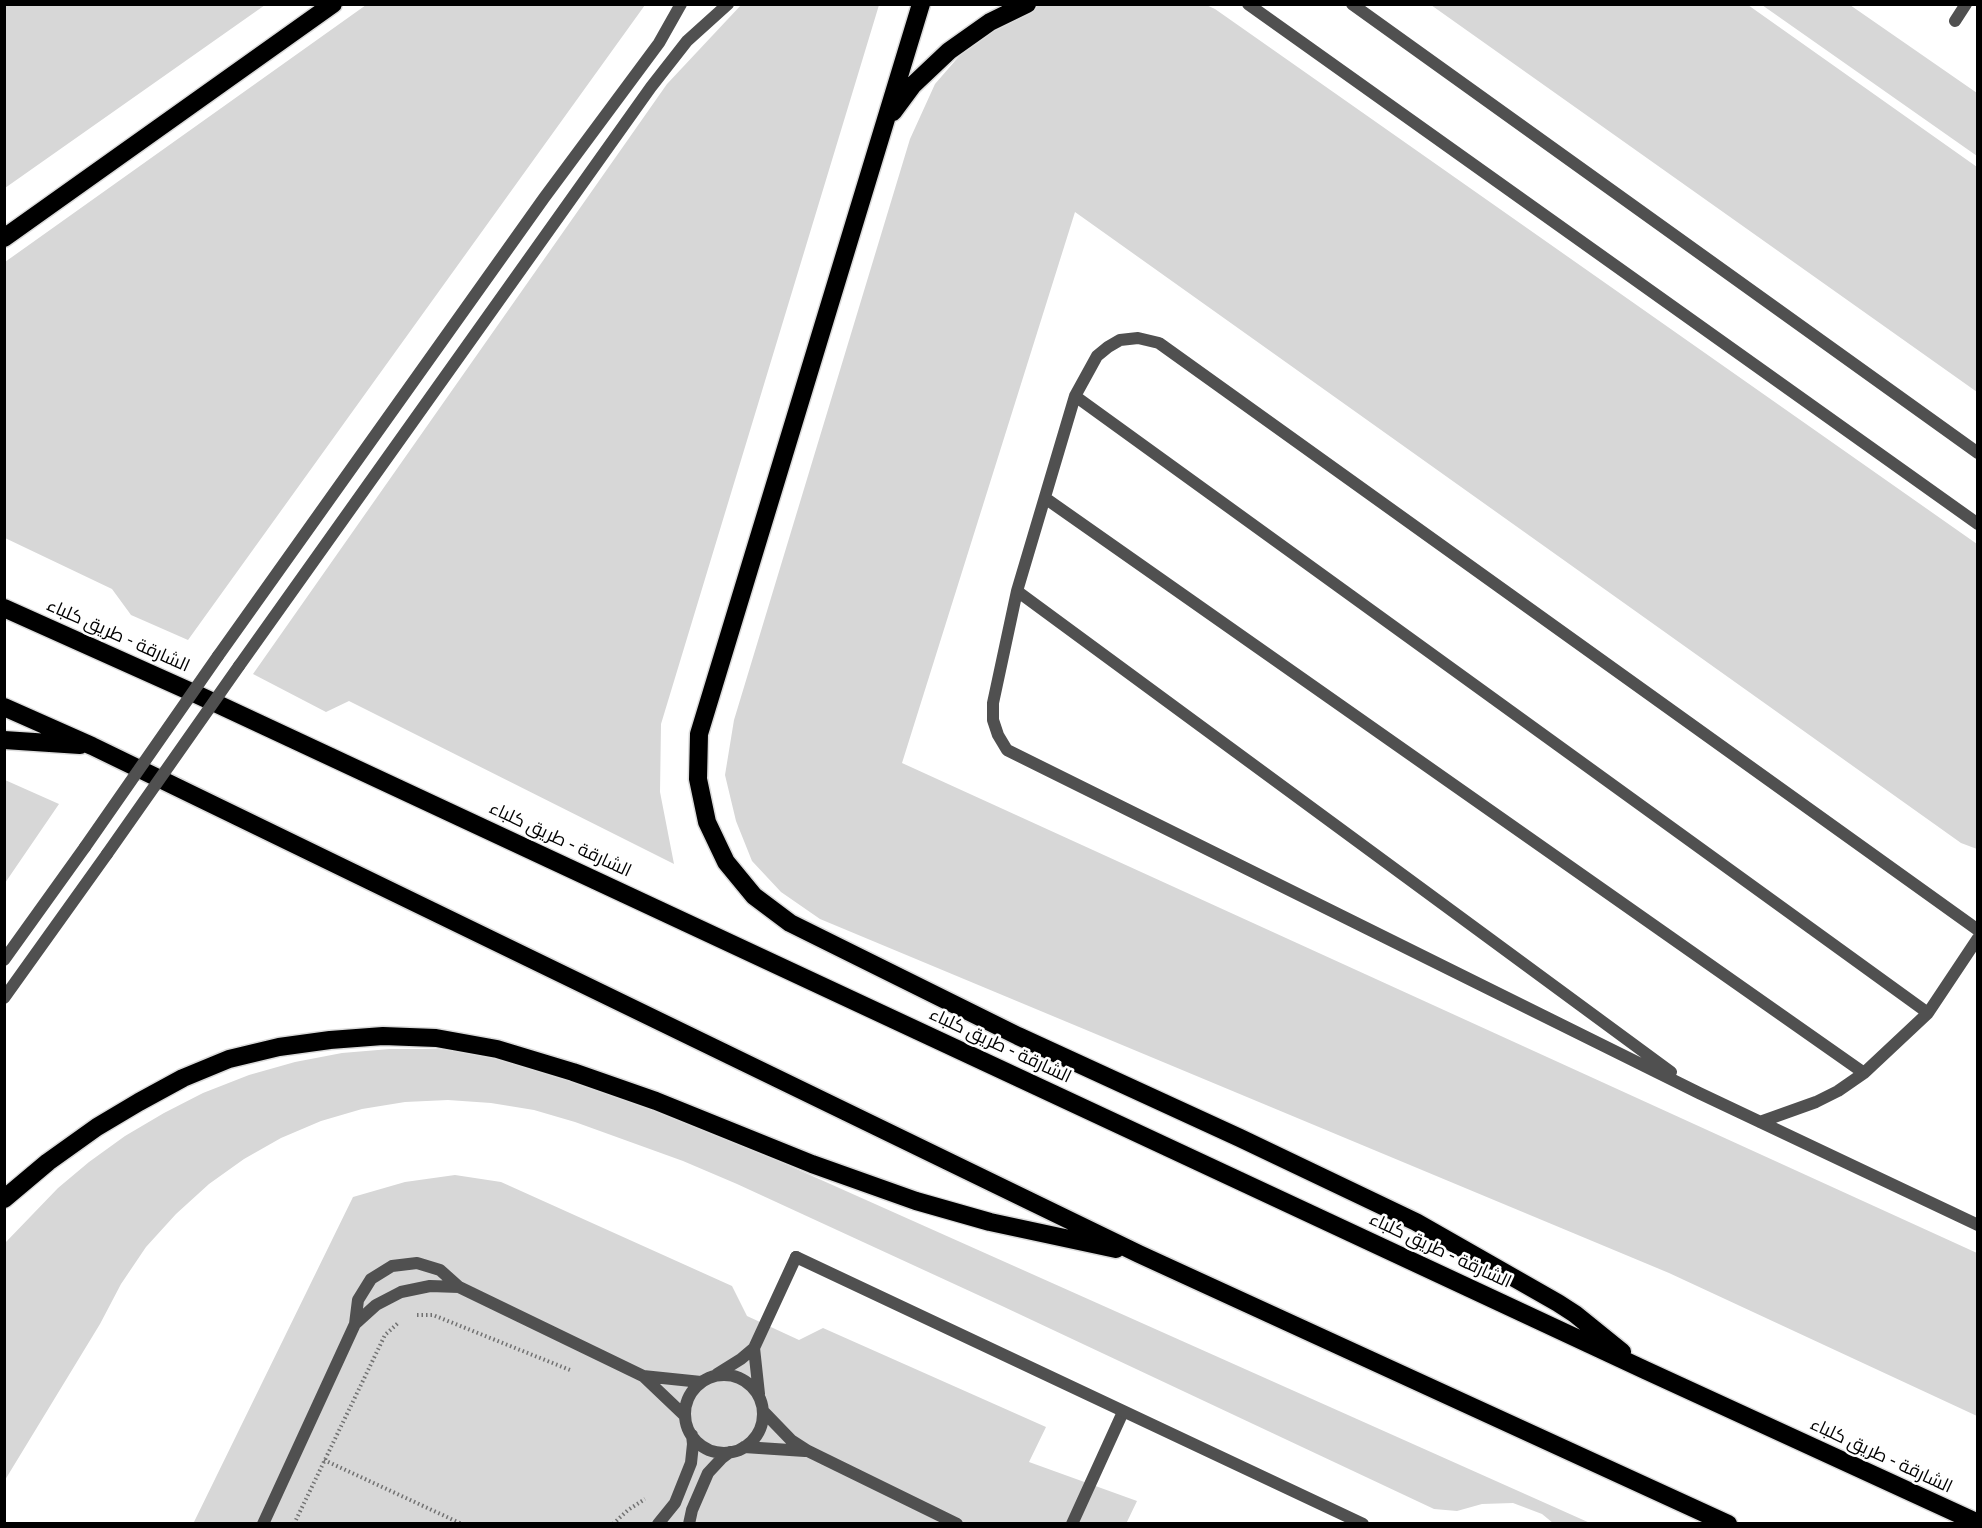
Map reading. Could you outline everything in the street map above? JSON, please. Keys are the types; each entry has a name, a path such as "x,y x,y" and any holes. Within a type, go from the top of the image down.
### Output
{"highway":[{"path":"4,238 333,4"},
{"path":"921,4 699,734 698,779 707,822 726,862 754,896 790,923 1018,1036 1416,1222 1575,1314 1644,1370"},
{"path":"883,126 913,86 949,51 990,22 1027,4"},
{"name":"الشارقة - طريق كلباء","path":"4,608 198,695 1644,1370 1977,1523"},
{"path":"4,707 92,746 1139,1254 1728,1524"},
{"path":"4,740 92,746"},
{"path":"4,1199 48,1162 97,1127 183,1078 229,1059 279,1047 330,1040 383,1036 436,1038 497,1049 573,1072 656,1101 823,1168 916,1201 1032,1232 1139,1254"}],"street":[{"path":"4,960 544,198 659,43 681,4"},
{"path":"4,998 651,87 687,41 728,4"},
{"path":"1248,4 1977,524"},
{"path":"1352,4 1977,453"},
{"path":"1955,21 1966,4"},
{"path":"1977,930 1159,343 1138,338 1120,340 1108,346 1097,356 1075,396 1017,591 993,703 993,720 1006,750 1699,1093 1977,1225"},
{"path":"1075,396 1928,1013"},
{"path":"1045,498 1864,1073"},
{"path":"1017,591 1699,1093"},
{"path":"1760,1122 1816,1102 1838,1091 1864,1073 1928,1013 1977,938"},
{"path":"730,1452 708,1449 699,1443 687,1426 686,1403 692,1391 701,1382 713,1377 754,1348 796,1257 1363,1524"},
{"path":"263,1524 355,1324 358,1300 371,1279 392,1266 417,1263 440,1270 459,1287 643,1376 685,1416"},
{"path":"355,1324 376,1305 401,1292 430,1286 459,1287"},
{"path":"744,1447 761,1425 763,1411 759,1398 754,1348"},
{"path":"713,1377 727,1375 741,1379 752,1387 759,1398"},
{"path":"643,1376 701,1382"},
{"path":"763,1411 791,1440 808,1451 957,1524"},
{"path":"1072,1524 1123,1412"},
{"path":"658,1524 675,1503 691,1463 692,1435"},
{"path":"689,1524 692,1510 708,1473 730,1452 744,1447 808,1451"}],"path":[{"path":"408,1315 433,1316 573,1371"},
{"path":"294,1524 385,1335 400,1321"},
{"path":"324,1460 462,1524"},
{"path":"613,1524 628,1510 651,1497"}],"shaded area":[{"path":"5,4 265,4 265,5 5,188"},
{"path":"742,4 879,5 661,724 660,792 674,864 349,701 326,712 253,674 667,84"},
{"path":"1204,4 1215,9 1977,544 1977,849 1961,843 1075,212 902,763 1977,1253 1977,1416 1669,1273 820,919 781,892 752,861 736,821 725,775 734,720 910,139 935,84 974,39 1021,5"},
{"path":"366,5 645,5 188,640 131,615 112,589 5,538 5,262"},
{"path":"1431,5 1748,5 1977,167 1977,392"},
{"path":"1762,5 1850,5 1977,93 1977,156"},
{"path":"5,780 59,804 5,883"},
{"path":"390,1049 438,1049 486,1053 624,1092 1590,1523 1553,1523 1542,1514 1513,1503 1482,1504 1457,1511 1434,1509 1002,1306 683,1161 575,1122 534,1110 491,1103 448,1100 405,1102 362,1109 321,1121 281,1138 244,1159 209,1184 176,1214 146,1247 121,1284 100,1324 5,1480 5,1243 58,1188 89,1162 125,1136 203,1093 249,1075 295,1062 342,1053"},
{"path":"455,1175 501,1182 732,1286 747,1316 799,1340 823,1328 1046,1427 1029,1462 1137,1501 1126,1524 193,1524 353,1197 405,1182"}]}
